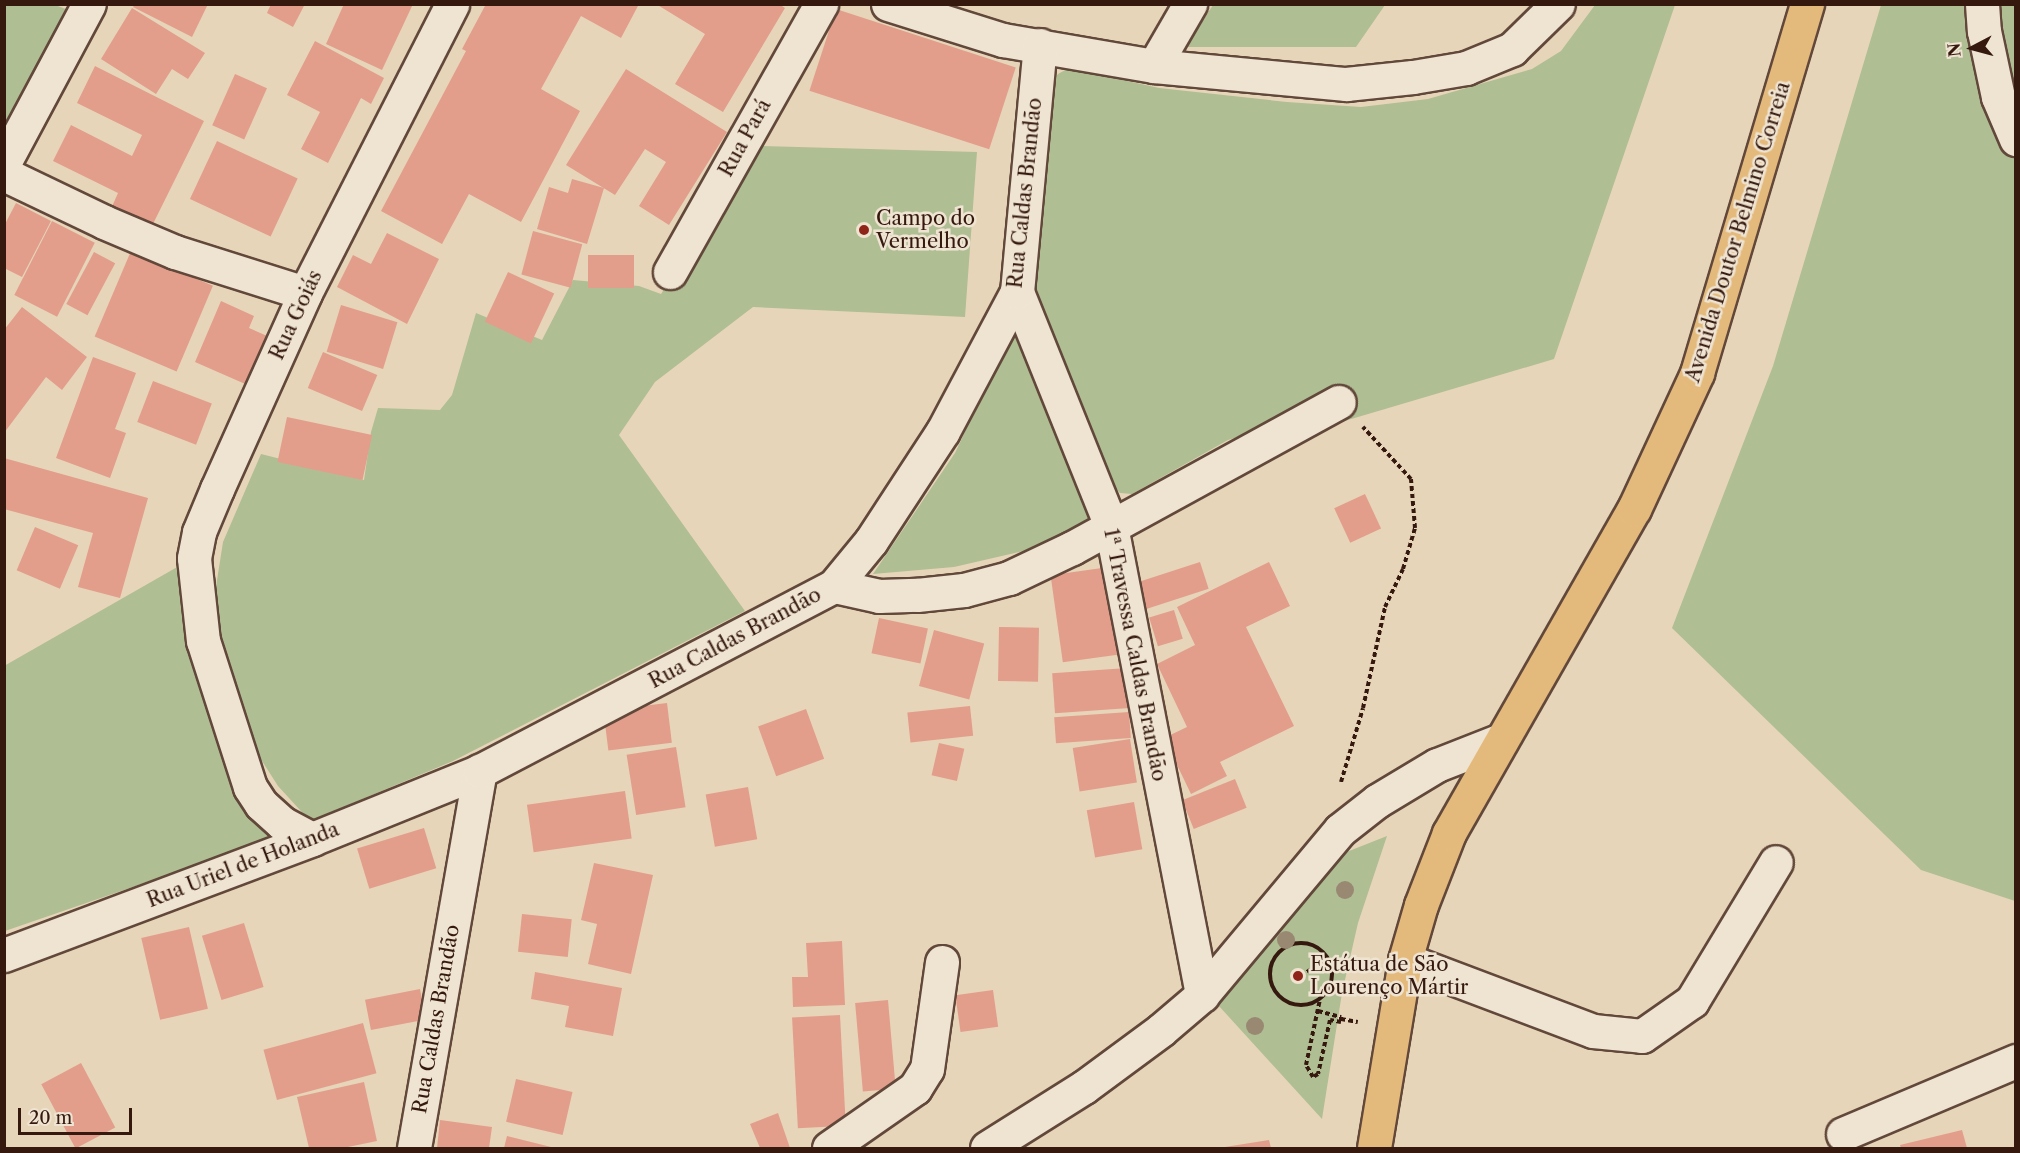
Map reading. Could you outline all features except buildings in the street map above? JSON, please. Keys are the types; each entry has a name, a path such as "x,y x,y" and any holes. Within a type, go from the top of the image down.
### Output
{"main road":[{"name":"Avenida Doutor Belmino Correia","path":"1374,1149 1405,960 1421,905 1449,833 1634,509 1697,373 1807,4"}],"street":[{"path":"4,163 89,4"},
{"name":"Rua Goiás","path":"312,839 282,823 261,804 250,787 203,641 194,558 199,532 305,293 452,4"},
{"name":"Rua Pará","path":"670,272 820,4"},
{"path":"888,4 1003,40 1154,66 1346,84 1413,78 1466,68 1512,49 1558,4"},
{"path":"1154,66 1191,4"},
{"path":"1982,4 1984,31 1998,97 2016,139"},
{"name":"Rua Caldas Brandão","path":"414,1149 480,771 834,586 871,542 943,431 1017,292 1040,45"},
{"path":"4,174 104,222 175,252 305,293"},
{"name":"1ª Travessa Caldas Brandão","path":"1017,292 1111,526 1202,995"},
{"path":"834,586 879,596 964,590 1009,578 1072,548 1339,402"},
{"path":"987,1149 1084,1087 1161,1030 1202,995 1340,830 1377,801 1414,777 1501,740"},
{"name":"Rua Uriel de Holanda","path":"4,955 312,839 480,771"},
{"path":"1405,960 1593,1031 1642,1036 1692,1001 1776,862"},
{"path":"829,1149 915,1088 927,1069 942,962"},
{"path":"1843,1134 2016,1061"}],"path":[{"path":"1339,402 1411,479 1415,528 1403,569 1385,607 1363,708 1339,790 1340,830"},
{"path":"1318,1011 1341,1017 1341,1022 1330,1020 1318,1074 1313,1077 1306,1065 1320,999 1331,981 1332,970 1327,957 1315,946 1295,943 1278,952 1269,971 1274,991 1290,1004 1311,1004 1320,999"},
{"path":"1307,972 1327,957"}],"green space":[{"path":"5,5 55,5 74,12 5,149"},
{"path":"1213,5 1385,5 1356,47 1186,47"},
{"path":"1595,5 1675,5 1554,359 1304,433 1262,429 1228,440 1132,494 1120,493 1108,481 1027,284 1051,83 1058,74 1069,68 1159,88 1287,102 1361,107 1428,99 1532,69 1561,51"},
{"path":"1881,5 2015,5 2015,901 1921,870 1672,628 1773,366"},
{"path":"759,146 977,152 965,317 753,307 655,382 619,435 745,611 453,761 310,821 278,786 241,728 221,655 215,593 223,542 261,454 364,480 371,432 378,408 440,410 452,395 476,313 542,340 573,280 639,286 661,294"},
{"path":"1018,320 1097,516 1028,550 954,567 873,574 955,453"},
{"path":"179,566 244,797 262,827 275,838 5,931 4,666"},
{"path":"1387,836 1358,923 1342,993 1322,1119 1208,994 1344,853"}],"place":[{"name":"Campo do Vermelho","path":"864,230"},
{"name":"Estátua de São Lourenço Mártir","path":"1298,976"}]}
